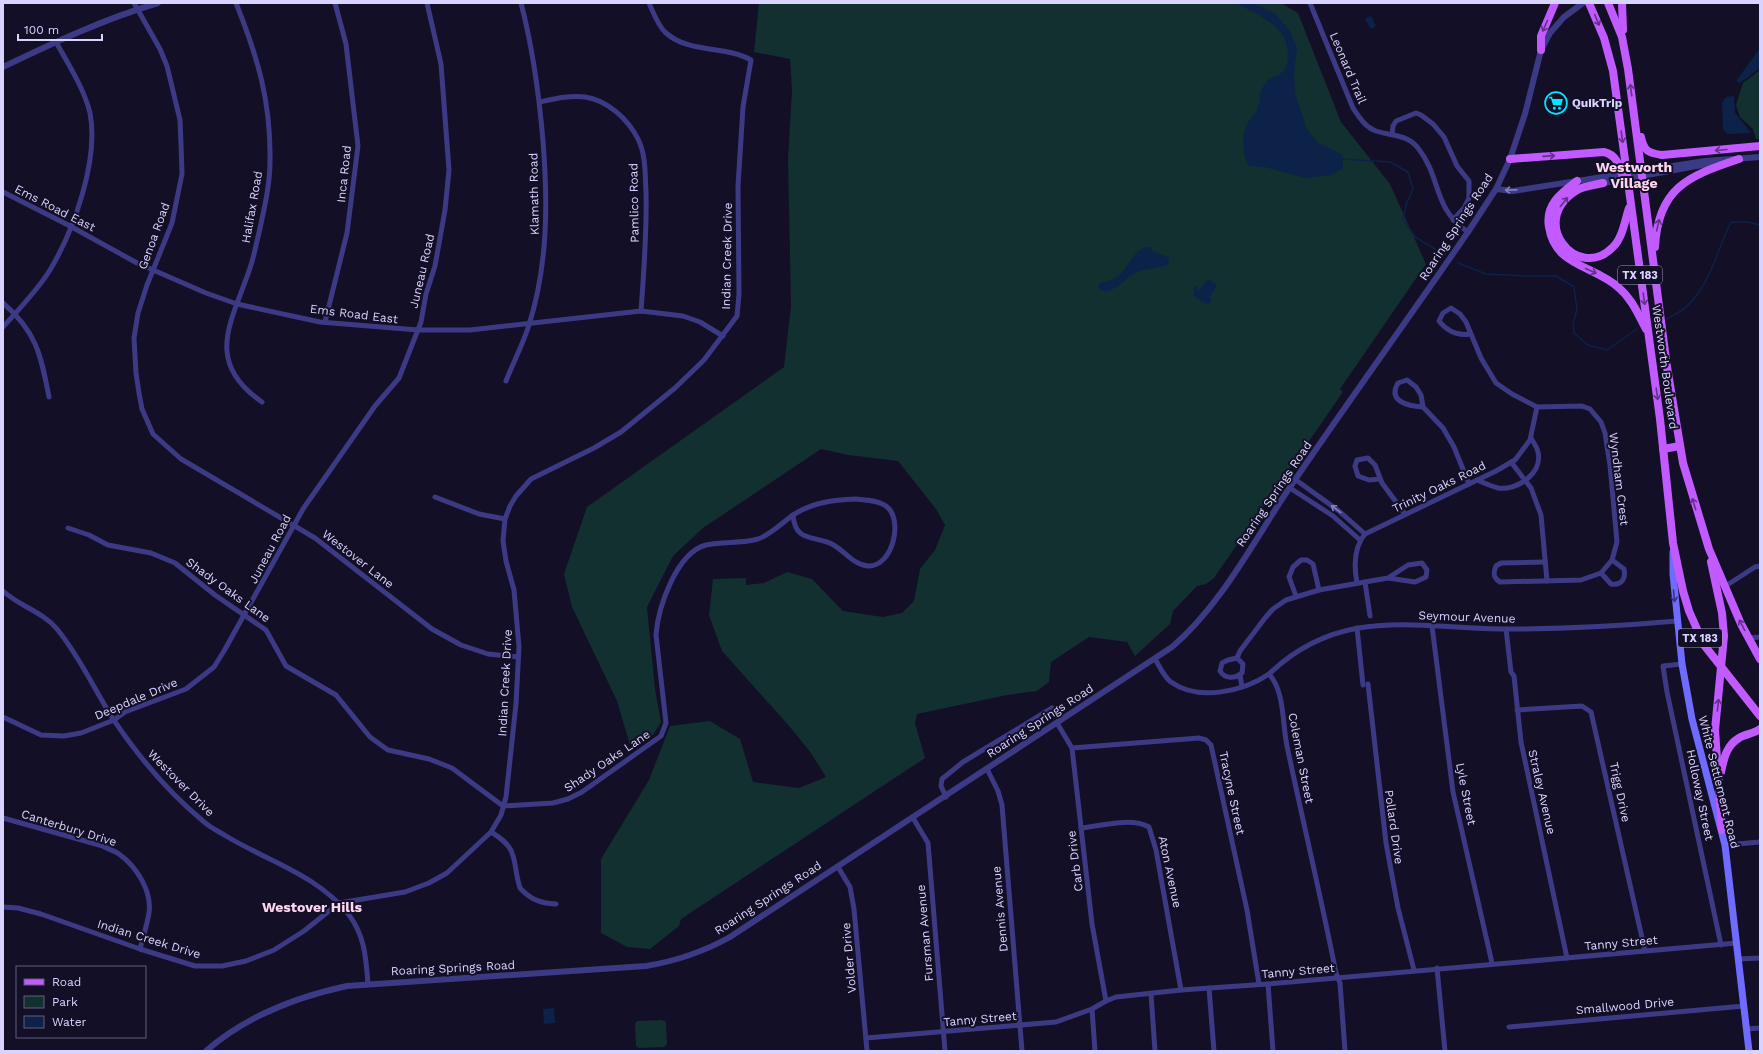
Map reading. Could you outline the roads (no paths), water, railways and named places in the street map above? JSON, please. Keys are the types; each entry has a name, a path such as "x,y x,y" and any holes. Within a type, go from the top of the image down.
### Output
{"main road":[{"path":"1541,50 1541,36 1555,3"},
{"name":"Westworth Boulevard","path":"1589,3 1601,31 1613,71 1630,205 1654,369 1673,543 1689,611 1704,645 1760,716"},
{"name":"Westworth Boulevard","path":"1608,3 1620,30 1625,51 1667,367 1680,446 1689,486 1709,549 1724,587 1748,638 1760,659"},
{"path":"1622,3 1625,51"},
{"path":"1613,71 1628,69"},
{"path":"1634,110 1643,147 1654,153 1667,154 1760,146"},
{"path":"1510,159 1604,152 1609,153 1616,159 1629,196"},
{"path":"1654,264 1655,237 1659,219 1664,206 1674,190 1687,180 1707,169 1739,159"},
{"path":"1578,181 1564,191 1551,205 1548,222 1551,240 1557,250 1565,257 1608,279 1619,287 1635,308 1649,336"},
{"path":"1603,183 1581,188 1568,196 1558,209 1554,223 1558,238 1568,252 1584,257 1601,255 1608,251 1614,246 1622,232 1630,205"},
{"path":"1654,369 1667,367"},
{"path":"1663,449 1680,446"},
{"name":"White Settlement Road","path":"1673,543 1673,574 1682,664 1692,719 1725,845 1749,1051"},
{"path":"1709,549 1713,576 1722,613 1724,636 1715,730 1722,830"},
{"path":"1719,784 1725,754 1730,745 1740,738 1756,735 1760,729"}],"street":[{"path":"3,67 136,6 158,3"},
{"name":"Halifax Road","path":"236,3 252,43 266,93 270,162 268,191 251,266 228,334 228,354 234,375 240,384 262,402"},
{"name":"Inca Road","path":"325,322 347,233 357,166 358,146 346,44 335,3"},
{"name":"Juneau Road","path":"245,615 303,508 376,406 399,378 418,330 435,266 445,210 449,170 441,64 427,3"},
{"name":"Klamath Road","path":"506,381 529,323 537,293 546,240 546,182 540,102 537,75 521,3"},
{"name":"Indian Creek Drive","path":"3,907 18,908 41,914 140,949 195,966 222,966 246,961 274,950 304,931 339,903 405,892 429,883 447,873 492,832 503,806 511,754 518,657 517,612 514,590 506,561 503,541 505,519 510,506 516,496 531,479 594,448 621,432 687,378 704,360 737,316 738,186 743,107 751,60 735,52 690,45 679,41 662,28 649,3"},
{"name":"Leonard Trail","path":"1310,3 1352,108 1361,120 1369,127 1409,140 1417,146 1431,167 1439,197 1456,224 1468,232"},
{"name":"Roaring Springs Road","path":"206,1051 229,1033 284,1004 325,991 368,984 564,973 646,966 677,960 702,952 730,937 1155,660 1180,640 1210,608 1290,488 1468,232 1496,189 1510,159 1525,114 1541,50 1550,33 1564,17 1582,3"},
{"name":"Genoa Road","path":"136,6 160,49 167,66 180,120 182,144 182,174 172,223 153,270 138,314 134,338 139,393 142,409 153,434 163,444 188,463"},
{"path":"3,326 33,293 49,271 60,251 90,167 92,135 90,113 85,98 56,42"},
{"name":"Pamlico Road","path":"540,102 570,97 584,97 598,101 625,118 638,140 645,163 646,217 641,311"},
{"path":"1392,134 1393,126 1396,120 1416,113 1433,124 1444,137 1457,166 1469,182 1469,198 1464,208 1453,220"},
{"path":"1496,189 1513,191 1705,161 1760,157"},
{"path":"1603,183 1739,159"},
{"name":"Ems Road East","path":"3,192 70,226 137,263 237,304 325,322 418,330 470,330 641,311 683,316 700,322 722,336"},
{"path":"3,303 15,313 30,332 40,355 49,397"},
{"path":"1470,334 1463,335 1444,328 1439,321 1443,313 1450,308 1460,314 1466,322 1481,358 1496,383 1512,394 1537,407"},
{"path":"1423,407 1402,403 1396,396 1395,388 1398,383 1407,380 1416,387 1421,395 1423,407 1443,428 1454,447 1469,484"},
{"name":"Wyndham Crest","path":"1537,407 1582,406 1590,409 1601,422 1605,434 1610,465 1617,542 1612,560 1601,572 1581,580 1500,582 1494,575 1496,566 1501,563 1545,562"},
{"name":"Trinity Oaks Road","path":"1357,583 1356,561 1360,540 1365,534 1515,460 1531,438 1537,407"},
{"path":"1477,480 1498,488 1513,486 1525,481 1536,468 1538,452 1531,438"},
{"path":"1380,478 1369,480 1358,476 1355,466 1357,460 1368,458 1375,465 1380,478 1405,514"},
{"path":"1511,462 1531,488 1541,515 1547,581"},
{"name":"Westover Lane","path":"188,463 315,538 331,552 432,629 461,645 488,654 518,657"},
{"path":"1296,480 1339,511 1365,534"},
{"path":"1290,488 1333,516 1360,540"},
{"path":"435,497 473,512 505,519"},
{"name":"Shady Oaks Lane","path":"68,528 89,534 108,545 151,553 175,563 215,595 266,630 286,666 336,695 370,737 388,750 429,759 452,768 503,806 553,802 568,799 582,792 661,736 666,723 656,635 657,620 677,571 688,556 704,546 759,539 793,515 801,510 825,501 856,499 876,502 886,506 892,514 894,540 890,550 882,561 873,566 859,564 832,544 802,535 795,529 793,515"},
{"path":"1296,596 1289,577 1293,568 1301,560 1308,560 1313,564 1320,590"},
{"path":"1601,572 1611,584 1618,584 1622,582 1625,574 1624,569 1612,560"},
{"path":"1240,675 1226,677 1220,671 1220,666 1224,662 1237,658 1240,651 1273,609 1296,596 1320,590 1388,578 1419,581 1426,578 1427,570 1425,565 1418,562 1408,565 1388,578"},
{"path":"1724,587 1755,566 1760,566"},
{"path":"1365,582 1370,616"},
{"name":"Westover Drive","path":"3,591 13,600 42,616 56,628 76,655 114,720 145,763 204,822 245,847 314,882 339,903 350,916 364,946 368,984"},
{"name":"Deepdale Drive","path":"3,717 41,735 53,736 81,733 114,720 125,712 186,688 200,679 214,667 245,615"},
{"name":"Seymour Avenue","path":"1269,674 1286,658 1316,641 1332,634 1372,625 1416,625 1506,629 1629,626 1677,621"},
{"name":"Lyle Street","path":"1432,626 1453,792 1492,963"},
{"name":"Pollard Drive","path":"1357,628 1366,685 1386,843 1398,908 1414,970"},
{"name":"Straley Avenue","path":"1506,629 1511,672 1514,676 1521,742 1567,958"},
{"path":"1748,638 1760,637"},
{"path":"1237,658 1244,667 1240,675 1242,687"},
{"path":"1155,660 1172,682 1186,689 1203,692 1221,691 1242,687 1260,680 1269,674"},
{"name":"Holloway Street","path":"1682,664 1664,666 1667,692 1721,945"},
{"name":"Coleman Street","path":"1269,674 1277,685 1279,692 1283,729 1340,983 1345,1051"},
{"name":"Trigg Drive","path":"1517,710 1582,706 1591,712 1645,951"},
{"path":"946,797 941,786 942,778 963,762 1052,708"},
{"name":"Carb Drive","path":"1057,723 1072,748 1092,924 1106,1001"},
{"name":"Tracyne Street","path":"1072,748 1199,738 1206,740 1211,745 1247,910 1259,984"},
{"name":"Dennis Avenue","path":"987,769 998,792 1002,805 1022,1051"},
{"name":"Canterbury Drive","path":"3,818 103,846 118,853 127,861 138,874 147,892 149,913 140,949"},
{"name":"Fursman Avenue","path":"913,818 928,843 945,1051"},
{"name":"Aton Avenue","path":"1081,828 1124,823 1136,823 1149,827 1156,850 1181,990"},
{"path":"492,832 505,840 510,847 520,888 535,901 556,904"},
{"path":"1725,845 1760,842"},
{"name":"Volder Drive","path":"838,867 850,887 854,909 867,1051"},
{"name":"Tanny Street","path":"866,1038 1056,1022 1092,1009 1116,997 1181,990 1268,984 1492,963 1737,943"},
{"path":"1739,960 1760,958"},
{"path":"1437,968 1445,1051"},
{"path":"1268,984 1273,1051"},
{"path":"1210,988 1214,1051"},
{"path":"1150,994 1155,1051"},
{"name":"Smallwood Drive","path":"1509,1027 1744,1006"},
{"path":"1092,1009 1095,1051"},
{"path":"1747,1029 1760,1028"}],"water":[{"path":"1236,3 1253,3 1274,13 1290,31 1297,48 1294,72 1295,93 1307,129 1318,143 1342,154 1343,168 1331,175 1305,178 1265,167 1249,166 1245,156 1243,144 1244,132 1249,121 1258,108 1261,90 1269,79 1278,75 1285,69 1288,56 1287,45 1278,29 1262,17"},
{"path":"1371,16 1376,26 1371,29 1365,19"},
{"path":"1760,48 1760,68 1740,83 1736,81"},
{"path":"1734,96 1735,113 1751,133 1728,134 1723,129 1722,103 1726,97"},
{"path":"1150,247 1153,251 1169,258 1169,264 1135,273 1117,286 1107,291 1103,291 1098,288 1099,283 1119,275 1136,253"},
{"path":"1208,279 1217,285 1210,297 1211,302 1206,304 1194,296 1194,287 1197,285 1198,290 1200,289"},
{"path":"554,1008 555,1023 544,1024 543,1009"}],"waterway":[{"path":"1341,159 1390,162 1408,172 1413,189 1407,202 1403,219 1415,237 1445,255"},
{"path":"1667,319 1684,309 1701,289 1731,222 1748,222 1760,225"},
{"path":"1458,263 1486,274 1556,276 1574,287 1577,309 1573,324 1574,333 1588,345 1607,350 1637,329"}],"place":[{"name":"QuikTrip","path":"1556,103"}],"district":[{"name":"Westworth Village","path":"1634,176"},
{"name":"Westover Hills","path":"312,907"}]}
